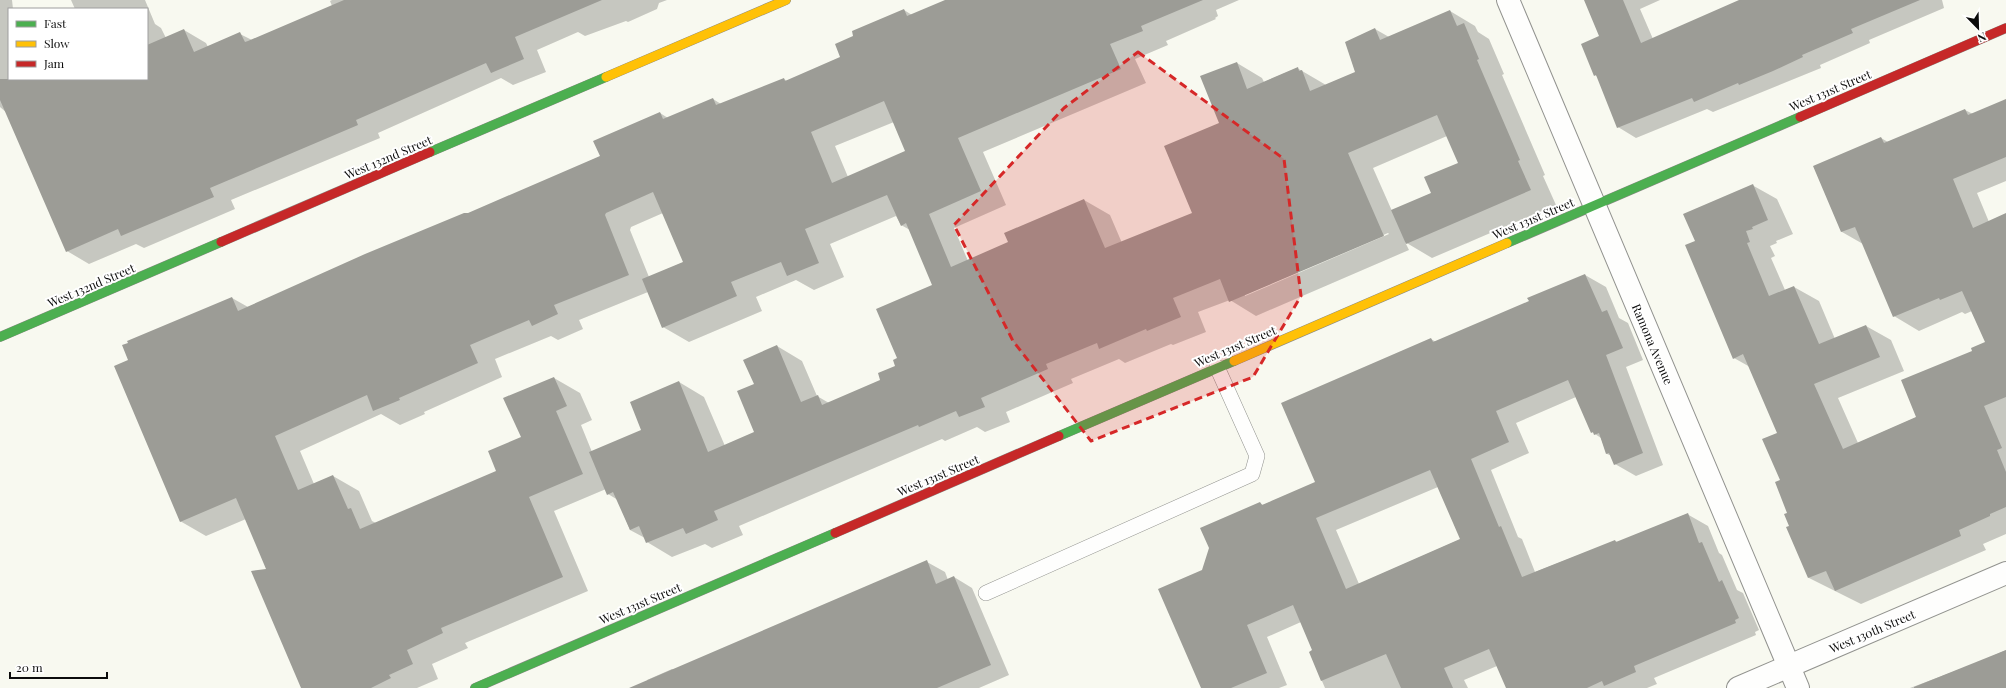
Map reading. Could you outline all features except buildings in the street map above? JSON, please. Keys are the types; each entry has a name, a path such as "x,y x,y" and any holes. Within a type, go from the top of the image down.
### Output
{"street":[{"name":"West 132nd Street","path":"0,337 786,0"},
{"name":"Ramona Avenue","path":"1508,0 1798,688"},
{"name":"West 131st Street","path":"474,688 1594,204 2006,28"},
{"name":"West 130th Street","path":"1738,688 2006,573"}],"lane":[{"path":"986,593 1252,474 1257,456 1217,367"}],"highlighted area":[{"path":"1138,52 1284,159 1301,296 1253,377 1091,441 1013,341 954,225 1064,108"}],"traffic: fast":[{"path":"430,152 606,77"},
{"path":"1507,243 1800,117"},
{"path":"0,337 221,242"},
{"path":"1059,436 1234,361"},
{"path":"475,688 835,533"}],"traffic: slow":[{"path":"606,77 786,0"},
{"path":"1234,361 1507,243"}],"traffic: jam":[{"path":"1800,117 2006,28"},
{"path":"221,242 430,152"},
{"path":"835,533 1059,436"}]}
